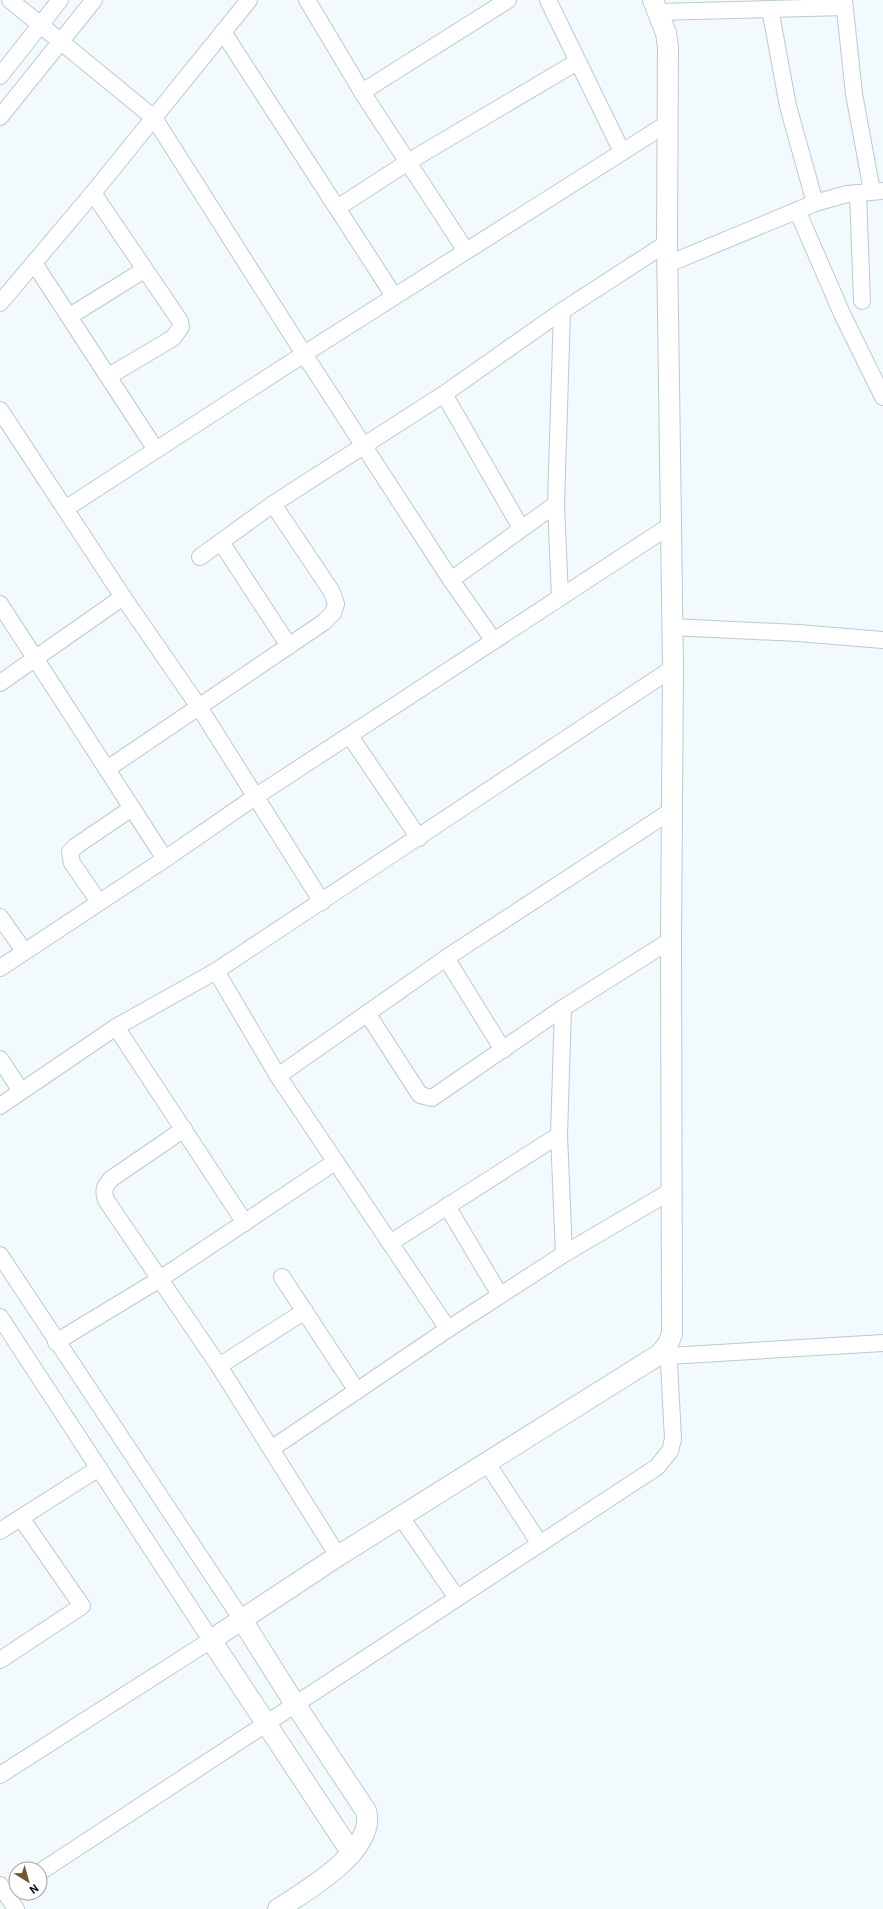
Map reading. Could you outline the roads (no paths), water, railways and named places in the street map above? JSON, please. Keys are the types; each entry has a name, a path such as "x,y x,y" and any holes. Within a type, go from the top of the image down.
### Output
{"street":[{"path":"10,0 154,118 304,354 452,580 494,641"},
{"path":"0,76 60,0"},
{"path":"0,117 94,0"},
{"path":"0,303 93,193 249,0"},
{"path":"307,0 362,92 466,251"},
{"path":"362,92 508,0"},
{"path":"548,0 622,152"},
{"path":"48,1867 657,1467 670,1451 673,1440 669,1350 672,1334 671,811 673,668 671,627 667,243 668,47 666,33 655,6 770,9 844,4 857,114 871,192 862,301"},
{"path":"770,9 788,106 815,203"},
{"path":"223,32 394,296"},
{"path":"337,208 408,162 577,62"},
{"path":"65,509 394,296 668,123"},
{"path":"668,264 815,203 871,192"},
{"path":"93,193 180,321 181,327 173,338 109,376"},
{"path":"797,210 843,316 883,395"},
{"path":"200,557 273,504 444,394 562,311 667,243"},
{"path":"34,263 156,450"},
{"path":"70,316 144,270"},
{"path":"560,598 556,504 562,311"},
{"path":"444,394 521,528"},
{"path":"0,410 123,597 199,707 322,902"},
{"path":"107,769 324,622 333,613 336,604 332,592 273,504"},
{"path":"452,580 521,528 556,504"},
{"path":"0,968 165,859 255,797 671,525"},
{"path":"221,542 289,646"},
{"path":"0,683 123,597"},
{"path":"0,604 165,859"},
{"path":"671,627 798,633 883,640"},
{"path":"0,1106 116,1027 216,972 673,668"},
{"path":"350,736 419,838"},
{"path":"99,902 72,863 70,852 76,846 132,808"},
{"path":"278,1076 446,958 671,811"},
{"path":"0,917 24,951"},
{"path":"367,1013 420,1095 426,1098 432,1098 438,1096 563,1008 671,940"},
{"path":"446,958 503,1050"},
{"path":"216,972 278,1076 448,1329"},
{"path":"563,1008 559,1135 564,1254"},
{"path":"116,1027 245,1223"},
{"path":"0,1059 21,1091"},
{"path":"184,1129 111,1179 106,1185 104,1193 106,1200 219,1366 338,1556"},
{"path":"390,1243 559,1135"},
{"path":"56,1342 160,1279 335,1162"},
{"path":"271,1450 500,1295 564,1254 671,1191"},
{"path":"447,1206 500,1295"},
{"path":"0,1255 56,1342 242,1620 295,1704 366,1811 369,1820 365,1834 337,1869 278,1909"},
{"path":"282,1277 357,1391"},
{"path":"219,1366 305,1311"},
{"path":"0,1317 351,1852"},
{"path":"0,1775 242,1620 338,1556 660,1354 669,1350 883,1343"},
{"path":"487,1463 540,1544"},
{"path":"0,1531 99,1468"},
{"path":"401,1517 457,1598"},
{"path":"0,1660 82,1606 21,1518"},
{"path":"6,1891 16,1909"}]}
